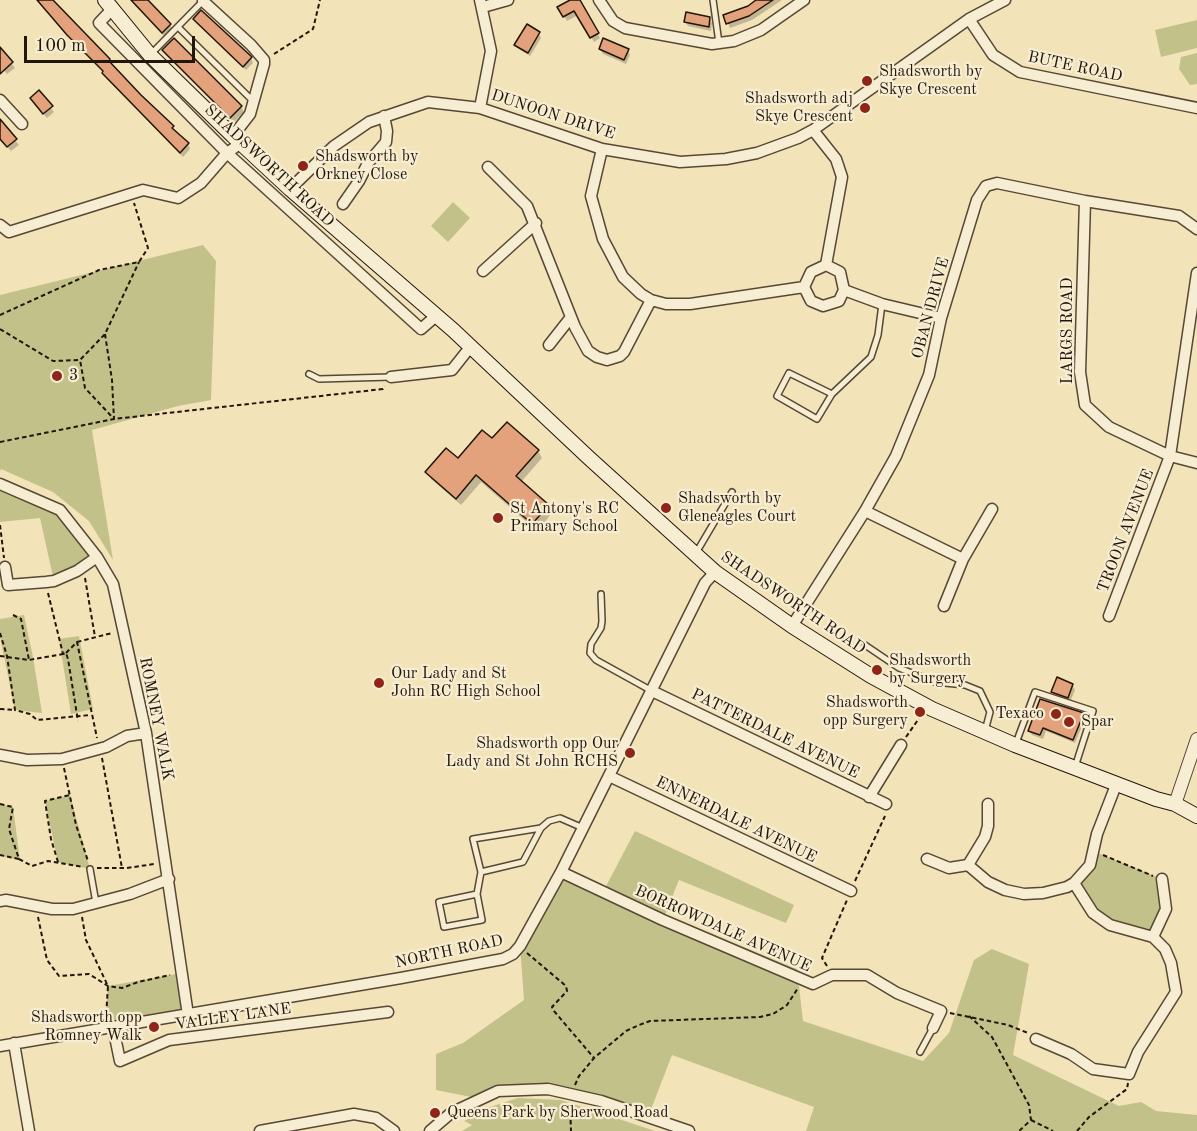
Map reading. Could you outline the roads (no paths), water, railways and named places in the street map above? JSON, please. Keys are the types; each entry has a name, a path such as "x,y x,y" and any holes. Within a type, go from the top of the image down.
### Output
{"main road":[{"name":"SHADSWORTH ROAD","path":"109,4 150,55 237,140 471,346 589,458 715,572 792,626 871,676 932,709 1014,745 1156,799 1175,804 1197,816"}],"street":[{"path":"480,108 491,51 482,3 508,0"},
{"path":"599,0 613,21 625,28 698,43 719,44 734,42 761,30 804,0"},
{"name":"DUNOON DRIVE","path":"290,189 334,146 369,122 428,102 480,108 602,149 680,162 726,159 757,153 813,130 969,20 1005,0"},
{"path":"0,225 9,232 144,190 178,198 201,183 237,140 250,114 264,64 264,60 251,45 203,1"},
{"name":"SHADSWORTH ROAD","path":"109,4 99,23 227,153 421,329 436,315"},
{"name":"BUTE ROAD","path":"969,20 993,55 1020,72 1197,108"},
{"path":"0,100 22,124"},
{"path":"343,204 368,163 386,142 387,131 384,116"},
{"path":"813,130 836,159 842,177 826,265"},
{"path":"602,149 591,196 603,239 623,276 640,294 666,304 690,304 804,287"},
{"path":"488,166 527,206 536,223 571,317 588,351 602,359 614,359 624,352 651,300"},
{"name":"OBAN DRIVE","path":"792,626 865,512 896,456 929,375 941,318 976,200 986,186 997,183 1085,201 1179,216 1197,229"},
{"name":"LARGS ROAD","path":"1085,201 1080,372 1085,405 1109,427 1170,456 1197,463"},
{"path":"483,271 536,223"},
{"path":"804,287 811,272 826,265"},
{"path":"804,287 811,301 823,306 839,301 844,291 840,272 826,265"},
{"path":"1170,456 1197,273"},
{"path":"844,291 882,304 941,318"},
{"path":"549,345 571,317"},
{"path":"391,376 452,370 471,346"},
{"name":"TROON AVENUE","path":"1109,616 1170,456"},
{"name":"ROMNEY WALK","path":"0,484 60,510 97,557 113,584 146,733 188,1015"},
{"path":"944,606 963,559 992,509"},
{"path":"865,512 963,559"},
{"path":"5,567 8,585 46,582 54,581 83,567 97,557"},
{"name":"NORTH ROAD","path":"0,1046 503,959 513,954 520,946 561,872 705,583 715,572"},
{"name":"PATTERDALE AVENUE","path":"652,691 886,804"},
{"path":"0,755 27,760 62,759 100,748 126,736 146,733"},
{"path":"1175,804 1197,740"},
{"path":"869,797 901,745"},
{"name":"ENNERDALE AVENUE","path":"609,776 851,891"},
{"path":"927,859 948,868 968,865 988,882 1005,890 1024,894 1043,893 1074,883 1090,865 1097,834 1116,784"},
{"path":"968,865 985,837 988,826 988,804"},
{"name":"BORROWDALE AVENUE","path":"561,872 663,920 813,984 832,975 867,975 897,993 941,1011 933,1028"},
{"path":"0,902 6,900 36,906 73,909 130,894 169,879"},
{"path":"1153,937 1166,909 1161,879"},
{"path":"1036,1039 1071,1054 1093,1069 1129,1074 1138,1052 1176,992 1172,963 1165,949 1153,937 1110,925 1093,913 1074,883"},
{"name":"VALLEY LANE","path":"109,1028 120,1061 169,1040 388,1012"},
{"path":"14,1043 29,1131"},
{"path":"430,1131 451,1113 498,1091 548,1089 602,1101 689,1131"},
{"path":"260,1131 354,1114 376,1118 394,1131"}],"lane":[{"path":"713,0 719,44"},
{"path":"150,55 203,1"},
{"path":"178,27 254,102"},
{"path":"832,394 789,373 777,396 817,419 832,394 871,357 878,335 882,304"},
{"path":"309,374 319,379 391,376"},
{"path":"696,554 732,492"},
{"path":"601,594 601,628 591,644 590,653 596,660 652,691"},
{"path":"865,645 899,668 926,679 935,682 965,684 980,691 990,712 985,733"},
{"path":"1014,745 1035,692 1093,711 1075,768"},
{"path":"481,872 523,862 541,828 549,821 560,818 583,828"},
{"path":"477,894 439,902 444,927 482,920 477,894 481,872 472,839 541,828"},
{"path":"90,868 96,903"},
{"path":"920,1052 933,1028"}],"place":[{"name":"Shadsworth by Skye Crescent","path":"867,81"},
{"name":"Shadsworth adj Skye Crescent","path":"865,108"},
{"name":"Shadsworth by Orkney Close","path":"303,166"},
{"name":"3","path":"57,376"},
{"name":"Shadsworth by Gleneagles Court","path":"666,508"},
{"name":"St Antony's RC Primary School","path":"498,518"},
{"name":"Shadsworth by Surgery","path":"877,670"},
{"name":"Our Lady and St John RC High School","path":"379,683"},
{"name":"Shadsworth opp Surgery","path":"920,712"},
{"name":"Texaco","path":"1056,714"},
{"name":"Spar","path":"1069,722"},
{"name":"Shadsworth opp Our Lady and St John RCHS","path":"630,753"},
{"name":"Shadsworth opp Romney Walk","path":"154,1027"},
{"name":"Queens Park by Sherwood Road","path":"435,1113"}]}
